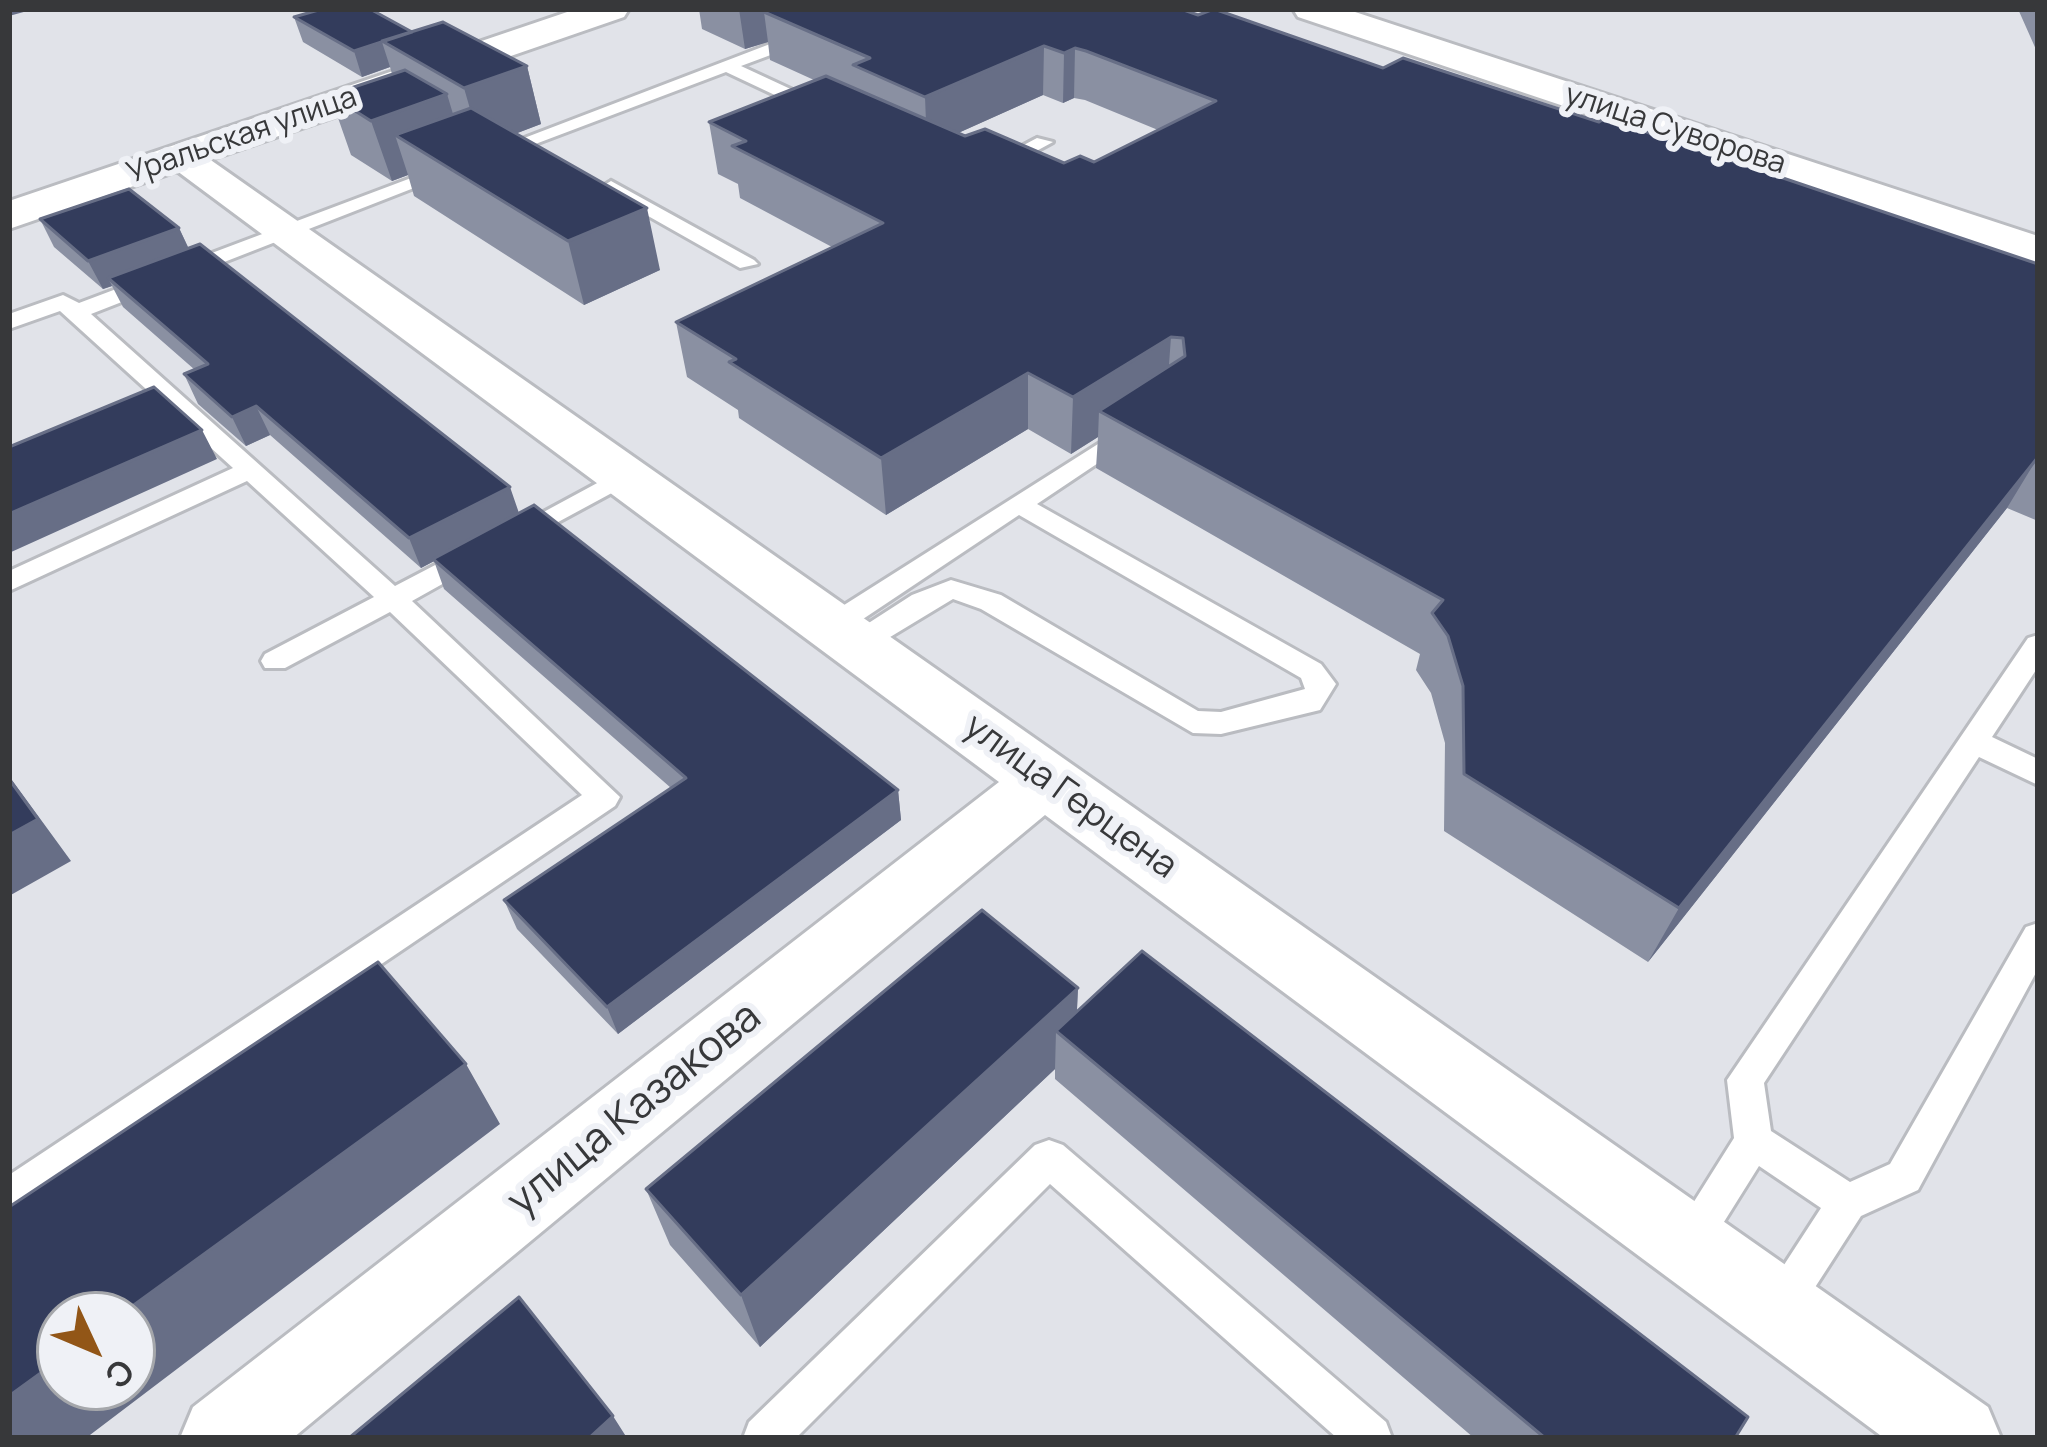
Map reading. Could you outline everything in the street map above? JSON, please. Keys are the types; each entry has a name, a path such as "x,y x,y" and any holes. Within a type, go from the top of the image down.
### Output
{"main road":[{"name":"Уральская улица","path":"9,216 611,9"},
{"name":"улица Суворова","path":"1311,9 2038,251"},
{"name":"улица Суворова","path":"1276,32 1769,204"}],"street":[{"name":"улица Герцена","path":"182,158 1957,1438"},
{"name":"улица Казакова","path":"224,1438 1046,780"}],"lane":[{"path":"76,312 287,232 537,146 770,49"},
{"path":"726,65 847,122"},
{"path":"987,169 1044,142"},
{"path":"587,174 748,264"},
{"path":"9,322 63,302 76,312 393,598 604,797 9,1197"},
{"path":"844,635 926,566 1150,416"},
{"path":"9,582 248,471"},
{"path":"275,661 625,476"},
{"path":"926,566 951,589 991,602 1192,722 1221,723 1310,702 1319,694 1321,684 1311,671 1020,506"},
{"path":"844,635 951,589"},
{"path":"1688,1243 1753,1141 1745,1080 2038,645"},
{"path":"1973,741 2038,773"},
{"path":"1777,1308 1847,1203 1904,1177 2038,938"},
{"path":"1753,1141 1847,1203"},
{"path":"765,1438 1049,1158 1370,1438"}],"building":[{"path":"322,9 370,9 412,32 354,51 294,17"},
{"path":"1181,9 1198,15 1214,9 1383,68 1403,58 1599,122 1605,118 2038,264 2038,457 1679,908 1464,774 1463,686 1448,636 1432,613 1443,600 1099,411 1185,356 1183,338 1171,337 1073,397 1028,373 881,458 729,362 736,359 676,322 883,223 732,146 746,141 709,122 826,76 965,136 985,129 1064,163 1080,156 1094,162 1216,101 1086,51 1075,48 1064,53 1044,46 925,97 853,65 870,58 764,12"},
{"path":"443,22 527,66 464,88 382,41"},
{"path":"405,70 447,94 371,121 330,95"},
{"path":"471,108 647,208 568,241 395,135"},
{"path":"129,189 179,228 88,261 40,219"},
{"path":"200,244 510,487 409,538 256,406 232,417 184,374 208,364 108,278"},
{"path":"154,387 202,430 9,514 9,447"},
{"path":"534,505 898,790 607,1007 504,900 686,778 433,559"},
{"path":"9,779 38,819 9,835"},
{"path":"982,910 1078,988 741,1295 646,1189"},
{"path":"1142,951 1748,1417 1735,1438 1545,1438 1056,1031"},
{"path":"378,962 466,1064 153,1291 36,1291 36,1376 9,1396 9,1207"},
{"path":"519,1297 613,1416 589,1438 349,1438"}]}
